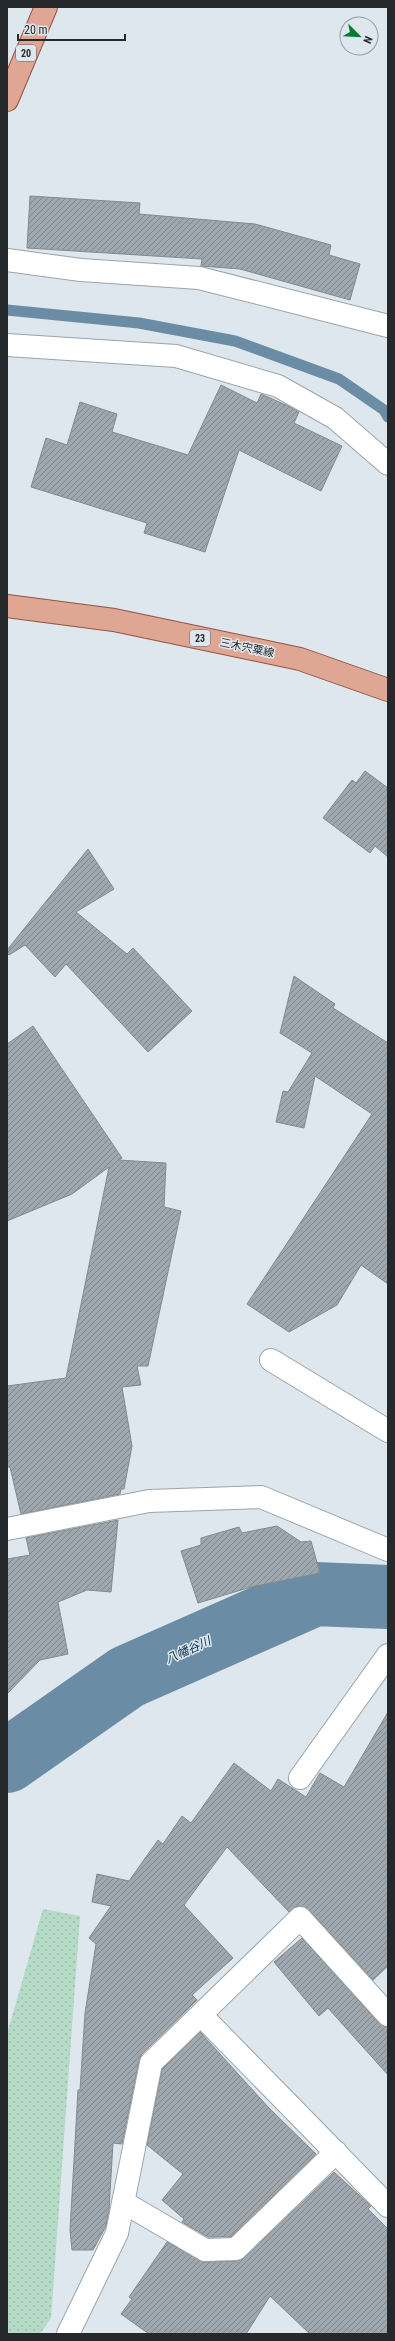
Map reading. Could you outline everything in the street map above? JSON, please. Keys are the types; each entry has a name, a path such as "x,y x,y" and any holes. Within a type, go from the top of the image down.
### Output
{"main road":[{"name":"20","path":"7,100 46,7"},
{"name":"三木宍粟線","path":"7,606 114,620 300,659 388,690"}],"street":[{"path":"7,260 81,270 199,278 388,326"},
{"path":"7,345 176,356 278,386 335,418 388,464"},
{"path":"271,1360 388,1430"},
{"path":"7,1529 149,1501 261,1497 388,1550"},
{"path":"300,1778 388,1655"},
{"path":"68,2334 117,2233 151,2063 300,1918 388,2015"},
{"path":"201,2015 388,2206"},
{"path":"123,2202 206,2250 236,2249 336,2152"}],"green space":[{"path":"43,1909 80,1916 51,2318 40,2334 7,2334 7,2034"}],"building":[{"path":"30,196 140,203 139,214 255,224 331,245 329,255 360,264 350,300 240,269 201,266 202,259 27,248"},
{"path":"221,385 257,403 261,394 288,406 299,412 294,423 342,446 321,491 239,450 205,552 144,533 147,523 31,487 46,438 67,445 80,402 117,414 112,432 188,455"},
{"path":"365,771 388,788 388,857 375,846 370,853 323,818 352,780 356,783"},
{"path":"88,849 114,889 76,912 127,954 133,948 192,1011 148,1052 66,964 55,977 25,945 9,955 7,953 7,950"},
{"path":"294,976 335,1004 333,1008 388,1043 388,1284 361,1265 337,1305 289,1332 247,1304 372,1114 315,1076 304,1128 276,1122 283,1091 288,1092 312,1053 280,1033"},
{"path":"33,1026 122,1158 119,1160 166,1163 164,1207 181,1211 148,1366 137,1366 141,1385 122,1387 132,1446 124,1489 121,1489 120,1494 21,1514 10,1467 7,1467 7,1386 66,1378 109,1167 72,1194 7,1221 7,1044"},
{"path":"118,1520 111,1592 87,1590 58,1602 68,1654 40,1660 7,1694 7,1559 30,1555 26,1538"},
{"path":"277,1526 301,1542 311,1541 320,1573 251,1587 198,1603 181,1551 201,1545 201,1538 239,1527 242,1533"},
{"path":"388,1712 388,1966 373,1980 309,1910 297,1906 289,1912 227,1847 184,1905 233,1958 192,1995 197,2000 142,2054 139,2061 122,2144 113,2143 109,2210 106,2226 93,2250 72,2250 70,2230 78,2090 80,2090 85,2013 96,1944 89,1938 111,1906 92,1902 97,1874 129,1881 158,1840 163,1844 182,1816 191,1823 234,1763 271,1791 278,1779 306,1797 320,1773 344,1787"},
{"path":"302,1938 379,2023 388,2027 388,2075 328,2008 319,2016 274,1962"},
{"path":"200,2032 269,2108 316,2154 231,2237 208,2237 182,2222 184,2219 162,2200 183,2174 147,2145 162,2069"},
{"path":"334,2172 371,2206 368,2209 388,2229 388,2334 310,2334 270,2296 246,2334 149,2334 121,2314 132,2299 129,2297 167,2242 205,2262 236,2261 244,2258"}],"waterway":[{"path":"7,310 139,323 235,341 339,379 384,410 388,417"},
{"name":"八幡谷川","path":"7,1761 127,1677 315,1594 388,1597"}]}
